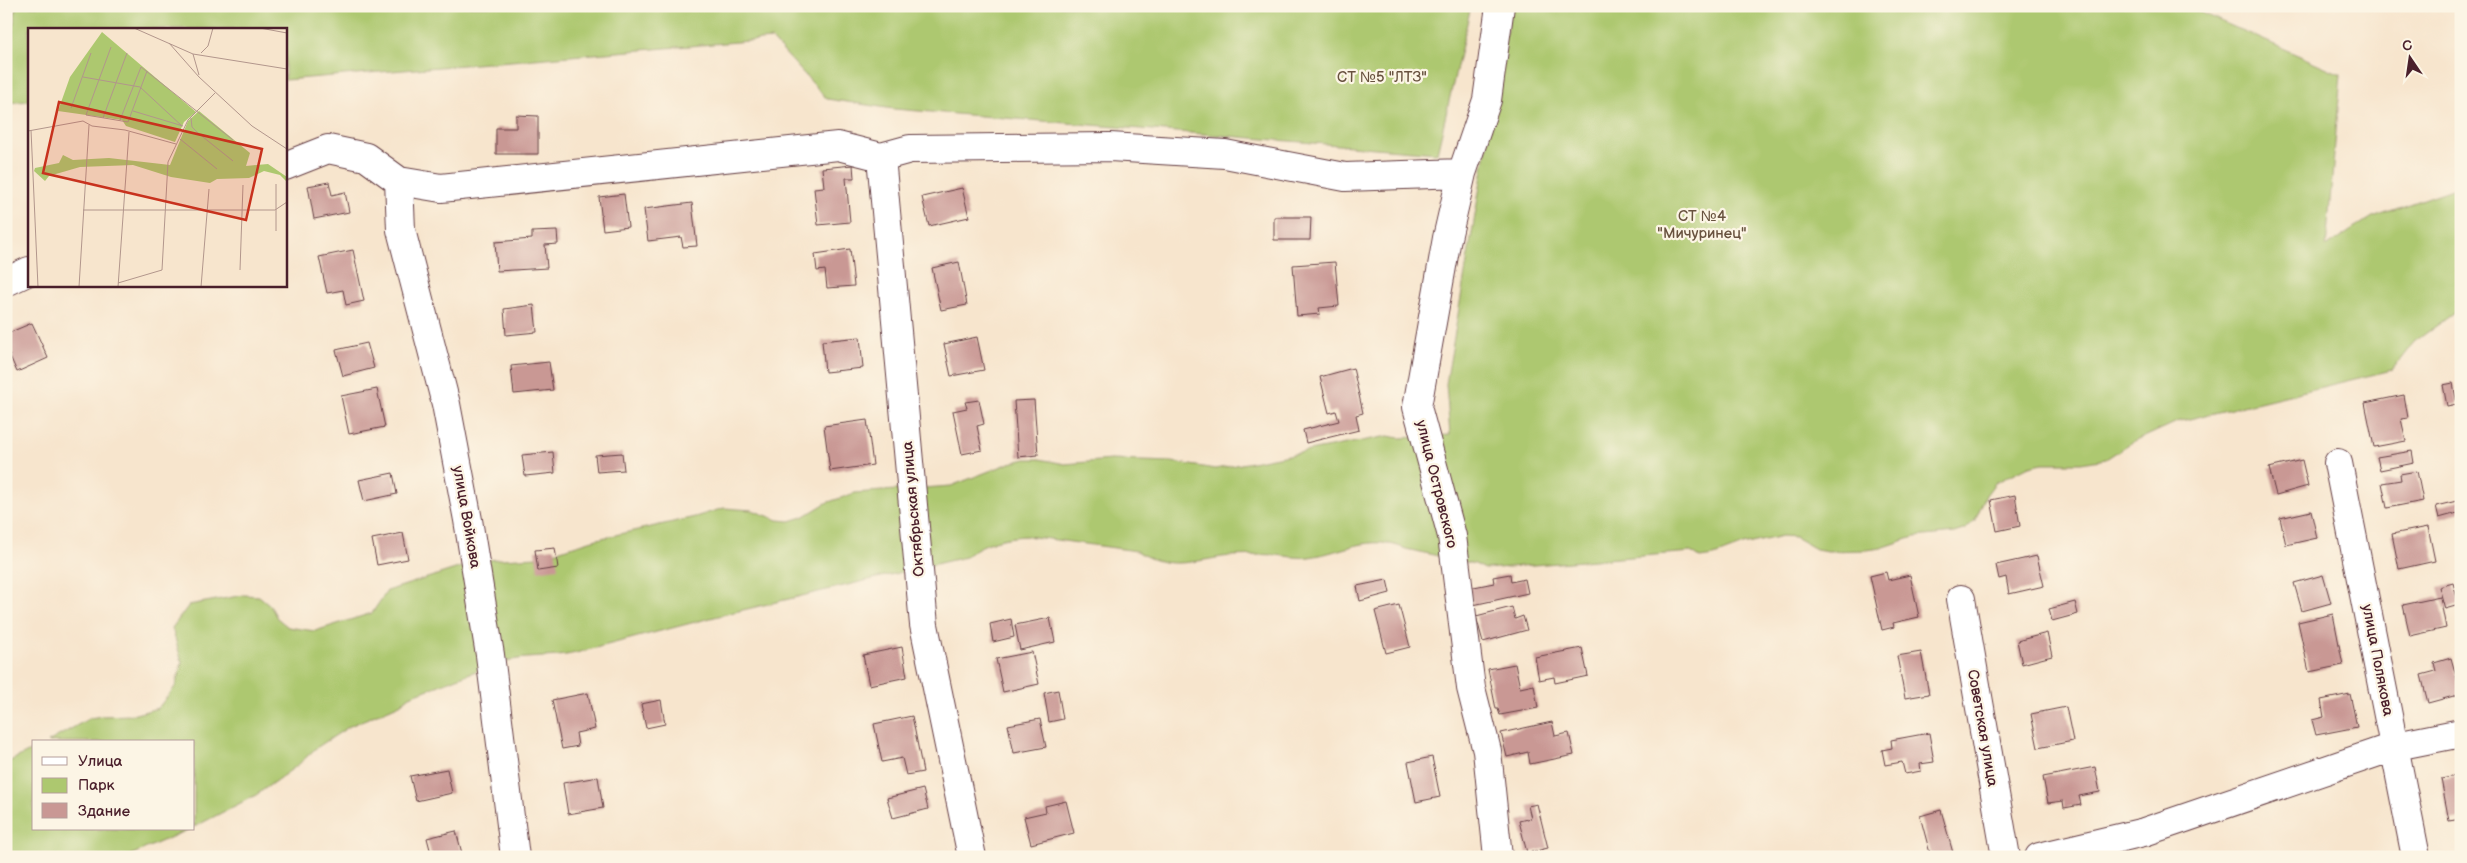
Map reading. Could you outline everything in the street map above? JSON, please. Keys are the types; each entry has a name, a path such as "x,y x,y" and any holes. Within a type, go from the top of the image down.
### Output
{"street":[{"name":"улица Островского","path":"1498,857 1487,751 1471,688 1452,536 1417,407 1447,238 1462,172 1487,100 1500,6"},
{"path":"286,166 328,149 366,157 399,182 441,188 838,146 881,158 910,149 1110,147 1225,154 1345,177 1462,172"},
{"name":"Октябрьская улица","path":"881,158 924,625 972,857"},
{"name":"улица Войкова","path":"399,182 400,230 446,404 468,520 490,655 515,857"},
{"path":"6,282 28,271"},
{"name":"улица Полякова","path":"2338,463 2396,746 2416,857"},
{"name":"Советская улица","path":"1961,599 2006,857"},
{"path":"2040,857 2144,832 2396,746 2461,733"}],"green space":[{"name":"СТ №5 \"ЛТЗ\"","path":"16,6 1471,6 1437,153 894,109 827,99 772,39 286,80 286,28 28,28 28,101 6,103 6,83"},
{"name":"СТ №4 \"Мичуринец\"","path":"1511,6 2186,6 2341,74 2326,247 2370,218 2461,186 2461,308 2414,342 2392,370 2177,422 2129,444 2106,459 2081,463 2043,463 2029,466 1995,483 1986,495 1975,520 1966,529 1954,533 1914,537 1881,548 1867,550 1828,551 1816,549 1795,537 1782,536 1743,545 1714,556 1700,558 1691,552 1485,569 1475,564 1380,543 1357,545 1309,557 1236,556 1168,563 1157,561 1137,551 1027,536 1002,539 986,544 965,557 726,614 576,653 513,660 480,670 410,696 400,704 350,726 316,748 298,765 256,795 195,826 195,740 52,740 90,718 132,715 158,708 175,687 182,662 172,628 189,605 244,595 259,596 270,605 277,618 288,627 315,631 372,613 387,591 483,560 538,557 593,540 695,517 724,508 752,510 778,520 790,521 803,517 826,503 855,493 951,486 1010,463 1026,459 1039,459 1065,464 1111,460 1172,462 1215,469 1388,436 1400,438 1450,435 1446,384"},
{"path":"32,750 32,830 188,830 126,857 6,857 6,763"}],"building":[{"path":"516,115 538,116 538,154 496,154 496,128 516,128"},
{"path":"853,165 854,178 846,178 850,222 818,225 814,188 824,187 822,168"},
{"path":"329,182 332,195 345,192 349,212 314,219 308,186"},
{"path":"962,188 969,217 929,226 922,197"},
{"path":"624,194 628,227 603,230 599,197"},
{"path":"692,203 697,246 683,247 681,237 648,241 644,209"},
{"path":"1274,217 1311,217 1310,240 1274,240"},
{"path":"557,231 558,244 545,245 547,268 497,271 495,242 532,239 532,232"},
{"path":"850,249 854,286 827,288 825,270 817,271 815,254"},
{"path":"353,250 364,301 346,305 343,290 327,293 319,257"},
{"path":"959,262 967,305 941,310 932,268"},
{"path":"1335,262 1339,306 1319,308 1320,314 1297,316 1293,265"},
{"path":"534,305 537,332 506,335 504,309"},
{"path":"32,323 48,358 17,372 6,347 6,334"},
{"path":"860,337 863,368 825,372 822,341"},
{"path":"977,337 984,370 951,376 944,344"},
{"path":"367,343 374,368 343,376 336,350"},
{"path":"549,362 553,390 514,394 511,366"},
{"path":"1353,368 1363,413 1356,415 1359,430 1306,443 1303,430 1339,421 1336,411 1329,413 1320,377"},
{"path":"2453,383 2457,404 2447,406 2443,385"},
{"path":"377,389 385,427 349,434 341,396"},
{"path":"2404,395 2408,418 2401,419 2406,441 2374,447 2365,403"},
{"path":"979,400 984,424 977,426 982,450 962,454 953,411 967,408 965,402"},
{"path":"1034,400 1038,455 1018,457 1014,401"},
{"path":"867,420 873,465 830,471 824,426"},
{"path":"2412,451 2414,463 2380,470 2377,457"},
{"path":"553,452 555,473 525,476 522,455"},
{"path":"622,453 624,470 597,472 595,455"},
{"path":"2302,460 2308,486 2276,495 2269,468"},
{"path":"2417,471 2423,501 2387,508 2382,483 2401,480 2400,474"},
{"path":"393,473 397,494 364,501 359,480"},
{"path":"2015,495 2020,526 1997,531 1991,500"},
{"path":"2461,500 2461,512 2439,518 2436,506"},
{"path":"2311,511 2317,538 2286,545 2280,518"},
{"path":"2428,527 2435,561 2399,569 2392,534"},
{"path":"403,533 408,559 377,565 372,539"},
{"path":"555,548 558,568 538,571 535,550"},
{"path":"2037,556 2044,586 2009,594 2006,577 1999,579 1996,565"},
{"path":"1886,572 1888,580 1910,575 1919,617 1893,623 1894,627 1882,630 1870,576"},
{"path":"1510,574 1511,582 1525,579 1528,593 1473,605 1469,588 1494,583 1493,577"},
{"path":"2323,575 2331,603 2302,611 2294,583"},
{"path":"1387,580 1390,593 1360,601 1357,586"},
{"path":"2453,583 2459,605 2445,609 2439,587"},
{"path":"2440,597 2446,628 2410,636 2403,605"},
{"path":"2075,602 2078,614 2052,621 2049,609"},
{"path":"1399,605 1410,647 1386,653 1375,611"},
{"path":"1512,607 1515,619 1523,616 1527,630 1483,642 1476,616"},
{"path":"2333,614 2343,665 2309,672 2298,622"},
{"path":"1050,618 1055,642 1020,650 1015,625"},
{"path":"1011,619 1014,637 993,642 990,624"},
{"path":"2047,633 2052,656 2022,664 2017,641"},
{"path":"902,647 907,677 869,685 863,655"},
{"path":"1582,648 1588,676 1555,683 1554,677 1539,680 1535,657"},
{"path":"1032,652 1039,684 1003,692 996,659"},
{"path":"1921,652 1929,694 1905,698 1897,656"},
{"path":"2451,658 2461,694 2428,703 2421,675 2436,671 2434,663"},
{"path":"1515,664 1520,688 1534,685 1538,708 1500,715 1498,709 1496,709 1488,669"},
{"path":"1058,690 1063,719 1049,722 1044,693"},
{"path":"588,693 595,729 576,733 578,746 562,749 552,700"},
{"path":"2350,694 2357,727 2316,735 2312,720 2324,717 2321,700"},
{"path":"661,700 665,724 646,728 641,704"},
{"path":"2066,707 2073,741 2038,748 2031,714"},
{"path":"912,716 923,772 906,775 902,758 882,762 874,724"},
{"path":"1040,719 1046,747 1014,753 1008,725"},
{"path":"1552,722 1555,736 1569,733 1574,755 1530,764 1528,752 1507,757 1501,733"},
{"path":"1929,733 1934,762 1920,764 1921,771 1905,774 1902,762 1885,765 1882,750 1892,748 1891,740"},
{"path":"1432,757 1440,797 1416,802 1408,762"},
{"path":"2095,767 2100,792 2079,796 2081,805 2064,808 2063,801 2048,803 2043,777"},
{"path":"447,769 452,793 416,801 410,776"},
{"path":"2461,775 2461,819 2449,821 2441,779"},
{"path":"598,777 603,808 568,814 563,783"},
{"path":"923,789 928,809 893,818 887,798"},
{"path":"1066,801 1074,833 1031,844 1024,817 1046,812 1045,806"},
{"path":"1537,804 1548,848 1527,853 1519,821 1531,818 1528,806"},
{"path":"1941,810 1953,853 1931,857 1920,816"},
{"path":"456,831 463,857 432,857 427,838"}]}
